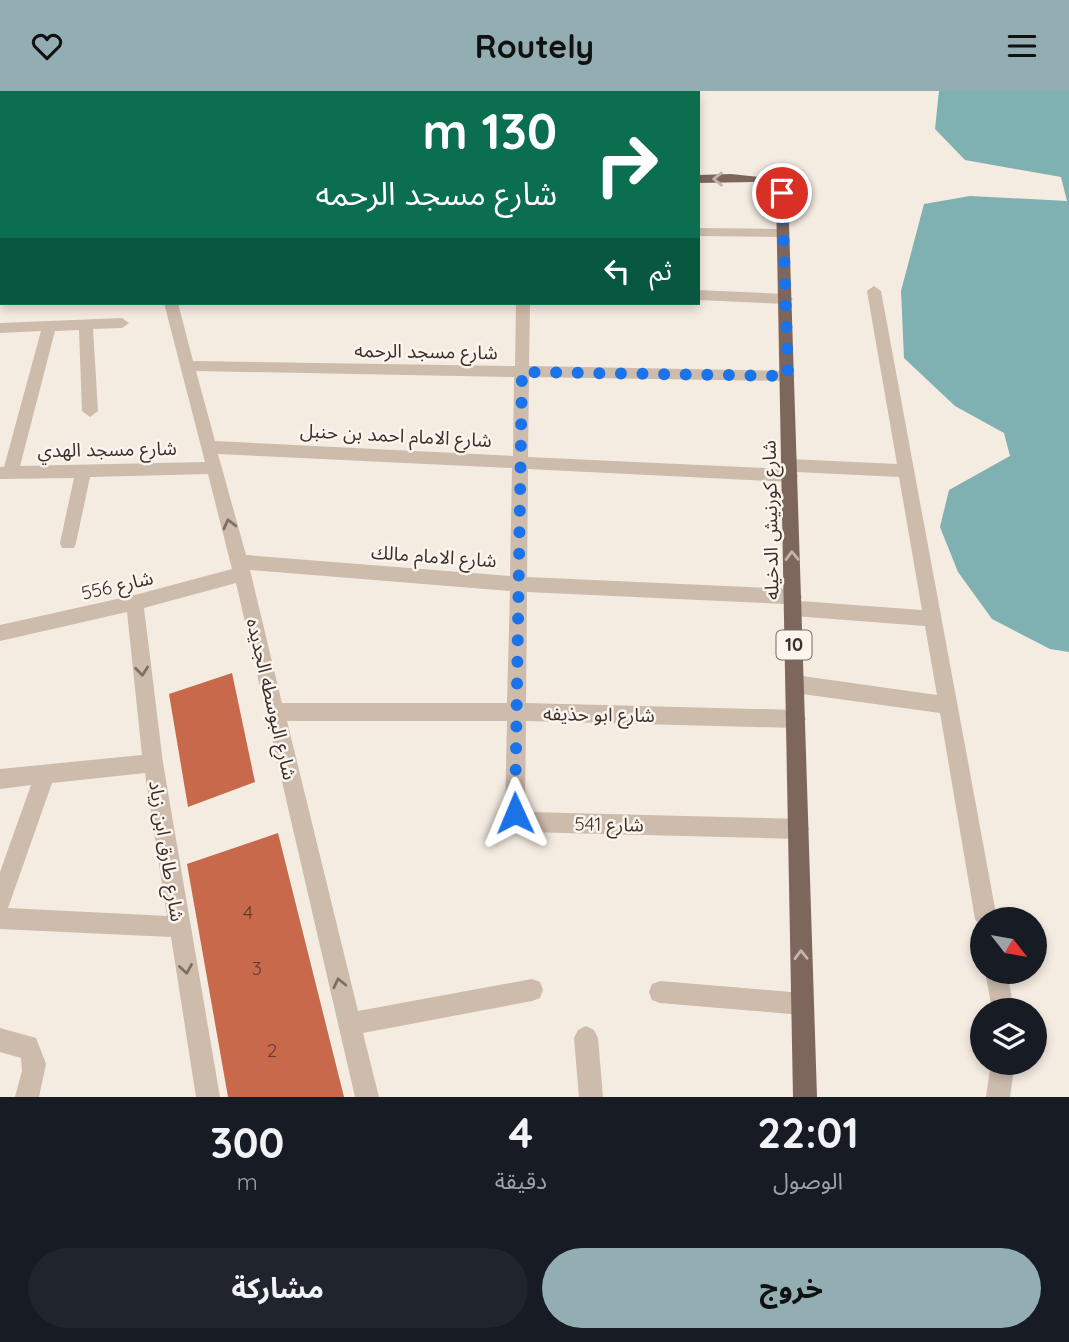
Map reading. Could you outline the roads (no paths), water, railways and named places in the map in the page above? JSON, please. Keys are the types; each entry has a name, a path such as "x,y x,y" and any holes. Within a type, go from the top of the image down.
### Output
{"main road":[{"name":"شارع كورنيش الدخيله","path":"700,179 756,178 772,183 782,193 805,1097"}],"street":[{"path":"700,232 784,233"},
{"path":"874,291 984,907"},
{"path":"700,295 786,299"},
{"name":"شارع البوسطه الجديده","path":"172,305 240,568 367,1097"},
{"name":"شارع 541","path":"523,305 520,584 513,806 515,813 524,822 799,828"},
{"path":"0,328 122,323"},
{"path":"86,325 90,411"},
{"path":"5,473 49,327"},
{"name":"شارع مسجد الرحمه","path":"189,366 788,376"},
{"name":"شارع الامام احمد بن حنبل","path":"209,447 521,462 907,471"},
{"name":"شارع مسجد الهدي","path":"5,473 215,468"},
{"path":"68,543 84,470"},
{"name":"شارع الامام مالك","path":"240,568 793,602 933,619"},
{"name":"شارع 556","path":"0,633 135,603 240,568"},
{"name":"شارع طارق ابن زياد","path":"135,603 153,763 208,1097"},
{"path":"795,684 948,705"},
{"name":"شارع ابو حذيفه","path":"275,712 516,712 796,719"},
{"path":"0,779 153,763"},
{"path":"0,902 45,774"},
{"path":"0,918 179,927"},
{"path":"349,1024 532,990"},
{"path":"660,992 802,1004"},
{"path":"586,1038 591,1097"},
{"path":"0,1040 28,1046 34,1055 27,1097"},
{"path":"998,1097 1001,1075"}],"water":[{"path":"939,91 1069,91 1069,652 1050,649 992,619 958,572 940,527 949,490 1010,456 1004,433 955,406 904,358 901,291 924,204 970,196 1067,201 1061,177 965,160 935,129"}]}
